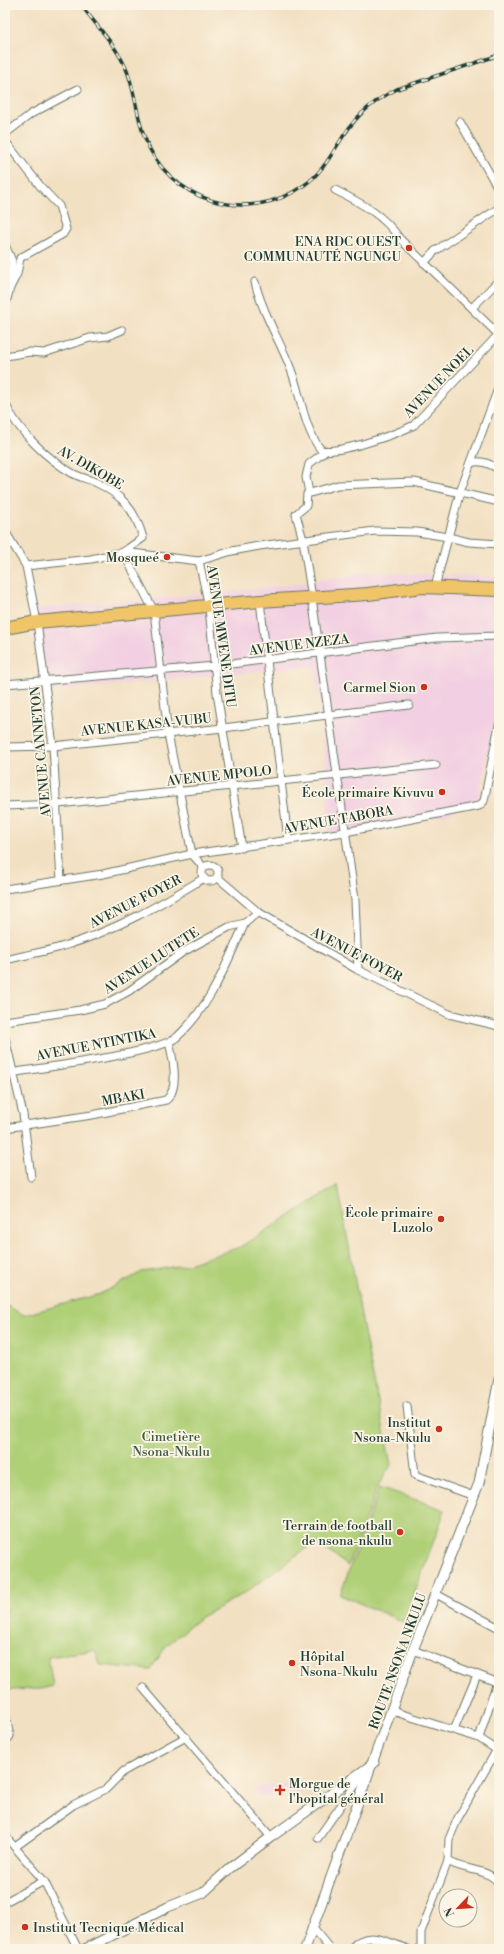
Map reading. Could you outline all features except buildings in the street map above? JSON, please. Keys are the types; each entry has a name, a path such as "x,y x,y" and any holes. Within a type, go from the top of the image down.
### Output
{"highway":[{"path":"5,628 37,622 260,601 435,587 499,590"}],"street":[{"path":"5,134 32,114 78,89"},
{"path":"460,122 499,190"},
{"path":"5,141 41,187 59,206 66,229 63,234 20,258 17,274 10,288 5,306"},
{"path":"335,190 366,206 394,230 400,239 499,335"},
{"path":"424,263 435,251 499,208"},
{"path":"5,245 12,261 10,288"},
{"path":"472,308 499,280"},
{"path":"255,282 264,310 291,368 298,395 312,433 321,450 326,451"},
{"path":"5,356 30,352 44,353 90,338 108,336 122,330"},
{"name":"AVENUE NOEL","path":"326,451 366,443 405,430 420,421 499,335"},
{"path":"435,587 460,492 499,386"},
{"name":"AV. DIKOBE","path":"5,403 26,434 51,459 73,473 95,482 111,491 130,507 139,524 143,538 123,552"},
{"path":"492,404 499,409"},
{"path":"311,492 306,477 309,464 326,451"},
{"path":"471,462 475,461 490,464 499,469"},
{"path":"358,970 355,900 344,832 312,598 296,514 306,506 307,494 338,485 414,482 499,502"},
{"name":"AVENUE CANNETON","path":"5,531 26,566 37,622 53,746 58,804 61,880"},
{"name":"AVENUE MWENE DITU","path":"242,848 223,728 209,607 198,561 232,551 375,531 417,532 469,542 499,544"},
{"path":"123,552 154,611 168,734 178,791 192,854 204,868"},
{"path":"26,566 91,559 123,552 198,561"},
{"path":"260,601 288,840"},
{"name":"AVENUE NZEZA","path":"5,684 45,682 215,666 320,654 437,638 499,636"},
{"name":"AVENUE KASA-VUBU","path":"5,747 53,746 328,716 409,705"},
{"name":"AVENUE TABORA","path":"5,889 103,874 192,854 242,848 344,832 479,806 484,801 499,725"},
{"name":"AVENUE MPOLO","path":"5,806 58,804 336,774 436,765"},
{"path":"209,866 214,867 218,871 217,877 211,881 204,878 202,873 204,868 209,866"},
{"name":"AVENUE FOYER","path":"217,877 258,912 358,970 449,1014 499,1026"},
{"name":"AVENUE FOYER","path":"5,960 64,946 106,931 176,896 204,878"},
{"name":"AVENUE LUTETE","path":"5,1021 80,1010 105,1004 118,998 184,952 229,927 245,923 258,912"},
{"name":"AVENUE NTINTIKA","path":"9,1073 132,1052 169,1042 176,1037 201,1010 221,977 245,923"},
{"path":"5,1038 9,1073 23,1114 23,1125 31,1177"},
{"name":"MBAKI","path":"23,1125 92,1115 166,1100 171,1096 175,1084 173,1055 169,1042"},
{"path":"5,1128 23,1125"},
{"name":"ROUTE NSONA NKULU","path":"305,1949 374,1763 413,1650 479,1483 499,1379"},
{"path":"407,1406 415,1475 474,1496"},
{"path":"436,1594 499,1628"},
{"path":"413,1650 498,1682 478,1738"},
{"path":"454,1730 477,1674"},
{"path":"143,1688 271,1837"},
{"path":"392,1711 478,1738 498,1748 458,1818 448,1845 448,1861 415,1949"},
{"path":"5,1714 10,1736 5,1742"},
{"path":"15,1847 73,1805 106,1789 124,1771 186,1737"},
{"path":"85,1949 168,1907 203,1893 230,1868 374,1763"},
{"path":"318,1838 361,1777 362,1771"},
{"path":"5,1836 44,1882 78,1949"},
{"path":"448,1861 456,1866 492,1875 499,1884"},
{"path":"5,1902 44,1882"},
{"path":"312,1927 330,1949"},
{"path":"350,1949 362,1939 368,1938 408,1949"},
{"path":"419,1941 421,1949"}],"shaded area":[{"path":"368,572 499,577 499,704 478,800 444,815 329,837 321,709 314,666 41,692 29,609 219,593 296,584"},
{"name":"Morgue de l'hopital général","path":"298,1782 299,1784 303,1784 304,1791 299,1792 299,1794 260,1797 260,1795 256,1795 255,1788 260,1788 260,1786"}],"green space":[{"name":"Cimetière Nsona-Nkulu","path":"338,1185 364,1332 391,1465 378,1486 348,1566 315,1542 245,1593 201,1617 166,1646 151,1670 100,1665 95,1650 48,1657 53,1686 41,1689 8,1690 5,1687 5,1305 24,1315 100,1294 142,1272 185,1265 240,1247"},
{"name":"Terrain de football de nsona-nkulu","path":"380,1487 445,1510 404,1622 340,1595"}],"railway":[{"path":"81,5 110,42 125,66 131,83 144,136 155,159 171,177 190,191 212,200 234,205 258,204 281,198 303,186 321,170 352,123 372,104 397,89 499,55"}],"place":[{"name":"ENA RDC OUEST COMMUNAUTÉ NGUNGU","path":"409,248"},
{"name":"Mosqueé","path":"167,557"},
{"name":"Carmel Sion","path":"424,687"},
{"name":"École primaire Kivuvu","path":"442,792"},
{"name":"École primaire Luzolo","path":"441,1219"},
{"name":"Institut Nsona-Nkulu","path":"439,1429"},
{"name":"Terrain de football de nsona-nkulu","path":"400,1532"},
{"name":"Hôpital Nsona-Nkulu","path":"292,1663"},
{"name":"Morgue de l'hopital général","path":"280,1790"},
{"name":"Institut Tecnique Médical","path":"25,1927"}]}
